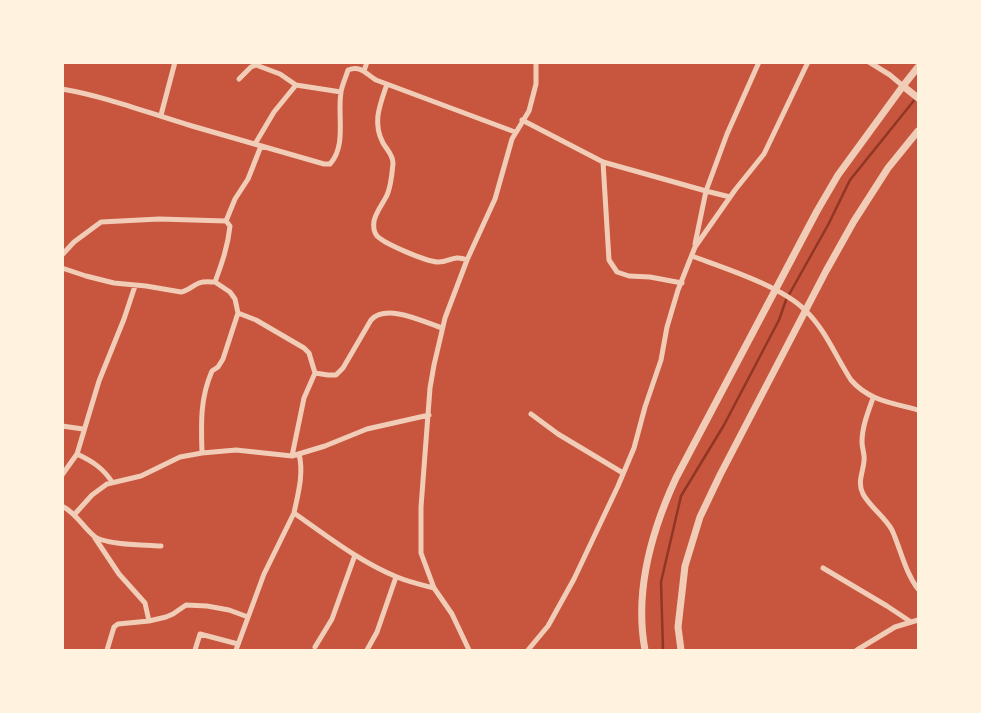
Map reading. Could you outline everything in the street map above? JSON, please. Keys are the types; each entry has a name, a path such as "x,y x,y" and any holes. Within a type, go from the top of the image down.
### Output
{"street":[{"path":"161,115 175,62"},
{"path":"364,71 367,62"},
{"path":"470,650 452,614 434,588 421,553 421,507 433,373 442,328 466,260 495,198 516,132 529,111 536,84 536,62"},
{"path":"528,650 548,626 574,579 634,448 645,407 662,360 667,328 695,246 706,191 727,134 759,62"},
{"path":"695,246 764,154 808,62"},
{"path":"869,62 890,75 918,98"},
{"path":"240,79 251,67 256,66 280,74 296,85 341,92"},
{"path":"645,650 641,630 644,583 650,548 663,506 817,211 838,175 906,88 918,67"},
{"path":"62,89 91,94 324,164 330,164 337,152 341,119 341,92 348,70 358,68 376,80 516,132"},
{"path":"387,84 378,110 377,124 378,134 384,146 390,152 393,162 389,190 374,221 374,231 378,237 425,260 439,262 454,257 466,260"},
{"path":"226,221 235,199 248,180 258,145 274,112 296,85"},
{"path":"522,120 603,162 730,197"},
{"path":"681,650 678,627 685,566 700,517 805,310 854,221 888,168 918,131"},
{"path":"603,162 610,260 614,268 617,272 629,276 650,277 682,283"},
{"path":"62,256 74,242 100,222 159,218 226,221 230,226 229,235 224,259 215,282"},
{"path":"692,256 740,274 786,296 805,310 857,387 873,398 886,403 918,410"},
{"path":"62,268 95,279 181,292 197,284 215,282 230,292 235,299 238,313 223,360 212,371 206,392 201,413 202,453"},
{"path":"62,475 77,454 99,381 135,286"},
{"path":"238,313 256,320 304,348 309,353 315,373 304,398 292,456"},
{"path":"315,373 336,375 343,368 371,320 376,315 391,313 442,328"},
{"path":"873,398 864,427 862,441 864,461 860,479 861,490 891,530 902,558 918,589"},
{"path":"531,414 558,434 623,473"},
{"path":"74,514 92,495 107,484 141,476 169,461 202,453 247,450 292,456 367,430 429,415"},
{"path":"62,426 83,430"},
{"path":"77,454 94,462 112,482"},
{"path":"236,650 264,574 294,514 300,477 301,463 299,454"},
{"path":"62,506 74,514 96,538 119,574 145,603 149,621"},
{"path":"294,514 355,555 396,577 434,588"},
{"path":"96,538 114,543 161,546"},
{"path":"315,647 332,619 355,555"},
{"path":"823,568 888,606 911,622"},
{"path":"367,650 377,632 396,577"},
{"path":"107,650 114,627 118,624 149,621 173,614 186,605 229,610 248,617"},
{"path":"857,650 886,632 918,620"},
{"path":"195,650 200,634 238,644"}],"waterway":[{"path":"663,650 661,582 681,496 724,425 779,320 786,300 828,225 850,180 916,98"}]}
